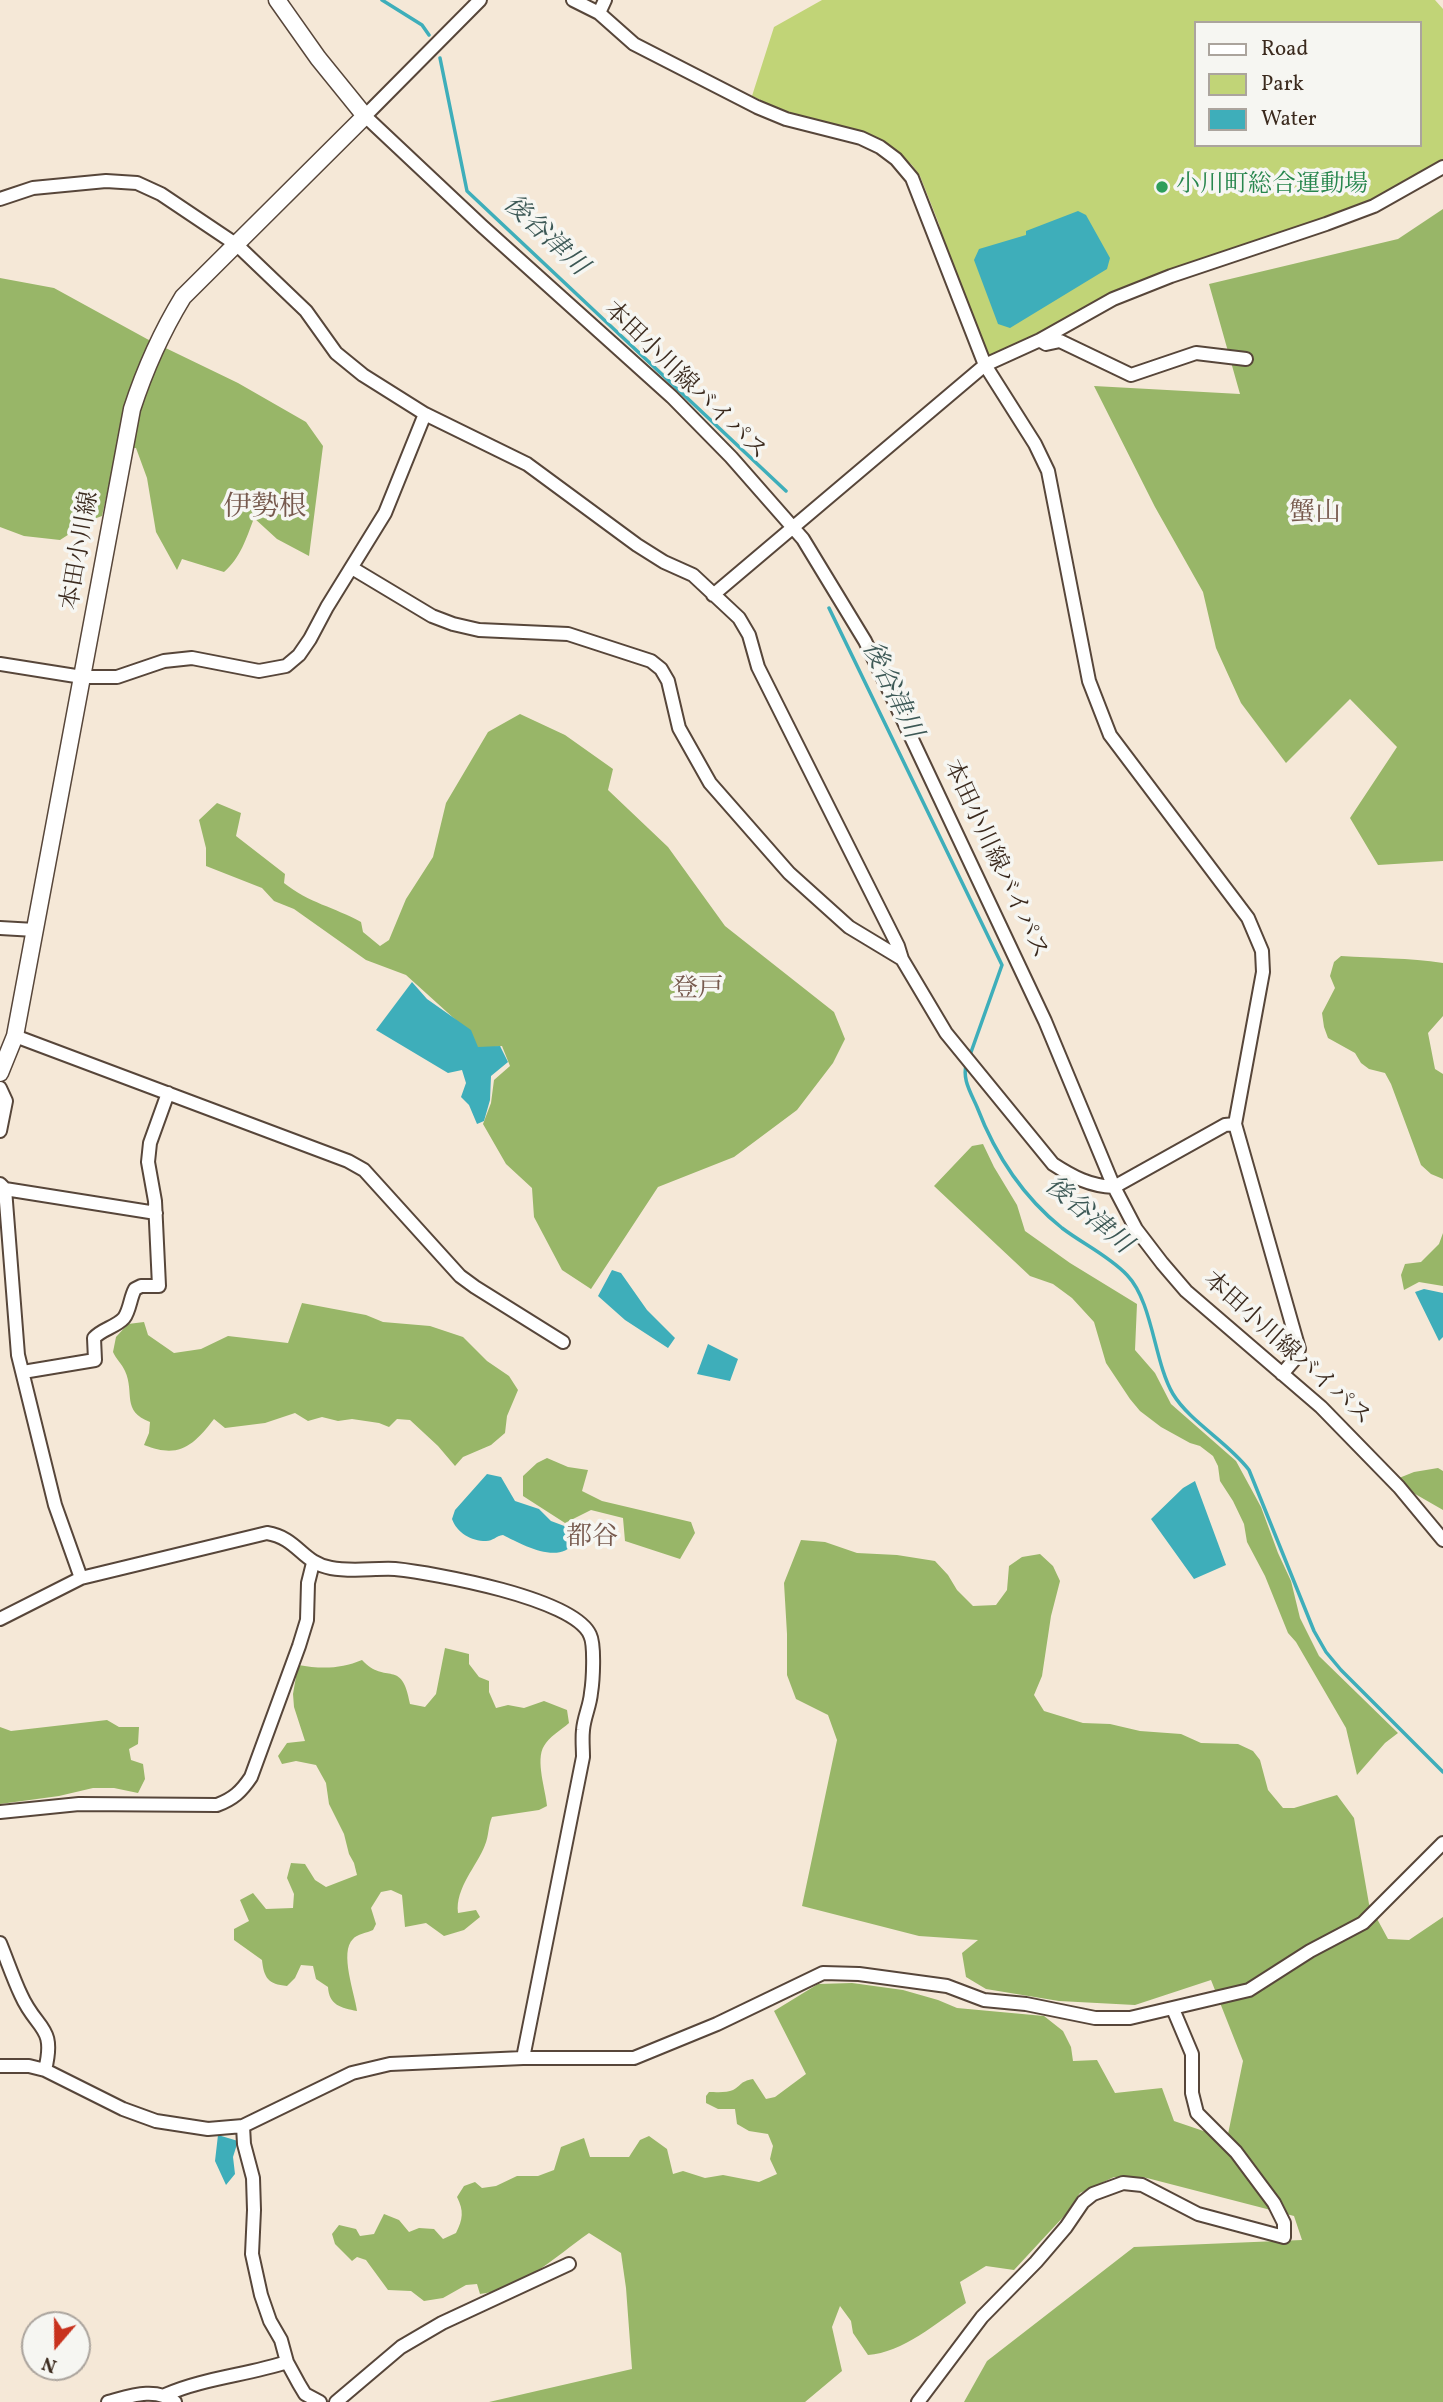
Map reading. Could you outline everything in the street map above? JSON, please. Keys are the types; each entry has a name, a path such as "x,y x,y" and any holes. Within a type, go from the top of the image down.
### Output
{"main road":[{"name":"本田小川線バイパス","path":"277,0 301,36 365,116"},
{"name":"本田小川線","path":"0,1073 15,1036 132,409 146,367 166,324 183,297 365,116"}],"street":[{"path":"365,116 480,0"},
{"path":"573,0 599,13 634,44 757,107 786,119 861,138 880,147 896,159 912,178 985,365 1035,444 1048,471 1089,681 1110,735 1248,918 1262,951 1263,972 1235,1124 1299,1349 1282,1374"},
{"path":"599,13 605,0"},
{"name":"本田小川線バイパス","path":"365,116 482,226 672,397 793,526 833,585 865,641 1045,1021 1114,1187 1136,1229 1186,1291 1321,1407 1390,1478 1443,1540"},
{"path":"713,596 985,365 1040,340 1113,299 1171,276 1374,206 1443,167"},
{"path":"0,199 33,188 123,180 161,194 237,245 306,311 336,353 377,385 425,414 527,464 637,545 693,576 739,618 749,635 758,667 898,946 902,960 946,1033 1053,1164 1073,1177 1097,1186 1114,1187 1225,1125 1235,1124"},
{"path":"1040,340 1046,344 1060,341 1131,374 1196,353 1246,359"},
{"path":"0,664 82,677 117,677 164,661 192,658 259,671 286,666 299,655 310,639 385,513 425,414"},
{"path":"352,568 432,616 453,624 480,630 568,634 651,661 661,669 668,681 678,728 710,783 726,803 789,873 849,927 902,960"},
{"path":"0,928 35,930"},
{"path":"15,1036 348,1161 364,1170 460,1276 563,1342"},
{"path":"0,1088 6,1101 0,1131"},
{"path":"23,1372 95,1360 94,1338 121,1321 126,1315 135,1289 141,1286 159,1286 156,1213 148,1162 150,1143 168,1093"},
{"path":"81,1578 55,1505 18,1355 2,1187 156,1213"},
{"path":"0,1619 81,1578 267,1533 292,1542 313,1563 333,1569 395,1569 501,1589 536,1600 584,1626 590,1635 592,1693 583,1729 583,1757 523,2058"},
{"path":"0,1812 79,1804 217,1805 231,1800 242,1791 251,1777 299,1646 307,1620 308,1583 313,1563"},
{"path":"0,2066 29,2066 46,2070 116,2106 156,2121 208,2129 243,2126 352,2074 390,2064 523,2058 634,2058 717,2024 823,1973 859,1974 947,1986 984,2000 1026,2004 1095,2018 1130,2018 1250,1990 1310,1951 1363,1923 1443,1843"},
{"path":"0,1943 27,2009 47,2035 50,2050 46,2070"},
{"path":"918,2402 982,2317 1036,2262 1083,2202 1093,2194 1124,2183 1142,2185 1198,2214 1284,2237 1284,2223 1274,2203 1236,2152 1198,2113 1192,2093 1192,2054 1173,2009"},
{"path":"243,2126 244,2144 253,2178 252,2254 261,2295 270,2321 281,2340 287,2362 305,2394 320,2402"},
{"path":"336,2402 401,2347 442,2323 569,2264"},
{"path":"108,2402 145,2393 170,2399 179,2389 260,2371 287,2362"}],"green space":[{"name":"小川町総合運動場","path":"822,0 1435,0 1443,9 1443,163 1378,199 1240,249 987,357 944,247 939,224 920,176 912,165 880,139 861,131 789,114 752,96 774,27"},
{"path":"1443,209 1443,861 1378,865 1350,818 1397,747 1350,699 1286,763 1241,703 1216,648 1203,592 1155,507 1094,386 1240,394 1209,284 1398,239"},
{"path":"0,278 54,288 147,339 238,383 306,422 323,446 309,556 277,539 254,518 239,554 224,572 182,559 177,570 156,532 147,478 136,448 117,448 102,516 60,540 24,536 0,527"},
{"path":"520,714 565,735 613,769 608,790 668,847 725,926 834,1012 845,1039 833,1063 797,1110 734,1157 658,1187 591,1289 562,1270 534,1217 532,1188 506,1164 483,1124 491,1103 494,1080 510,1066 502,1046 478,1049 468,1031 406,975 366,960 294,909 274,901 262,888 206,866 206,848 199,820 217,803 241,813 236,836 285,874 284,883 303,895 361,922 363,932 380,946 389,940 406,899 433,857 446,803 488,732"},
{"path":"1341,956 1443,963 1443,1016 1428,1033 1435,1069 1443,1074 1443,1179 1431,1174 1421,1165 1385,1073 1369,1069 1355,1053 1328,1038 1322,1013 1335,988 1330,976 1334,962"},
{"path":"983,1144 1017,1205 1025,1231 1070,1263 1137,1304 1135,1350 1155,1373 1171,1404 1236,1461 1261,1507 1291,1581 1300,1618 1319,1656 1398,1733 1385,1743 1357,1775 1346,1728 1296,1642 1288,1633 1265,1576 1247,1542 1244,1524 1220,1481 1218,1466 1213,1456 1200,1446 1161,1427 1140,1411 1106,1363 1094,1322 1072,1298 1053,1284 1030,1276 934,1186 972,1146"},
{"path":"1443,1233 1443,1286 1419,1282 1404,1290 1401,1275 1405,1264 1421,1262 1439,1244"},
{"path":"302,1303 366,1315 383,1322 430,1326 463,1337 487,1361 509,1376 518,1390 507,1416 505,1433 491,1445 463,1457 455,1466 410,1420 397,1419 389,1427 352,1419 338,1421 322,1417 308,1421 295,1413 265,1423 225,1428 214,1419 192,1443 176,1450 167,1451 144,1445 150,1422 141,1418 132,1407 128,1379 113,1352 116,1337 128,1324 144,1322 148,1335 174,1353 201,1349 228,1336 288,1343"},
{"path":"547,1458 568,1467 588,1470 582,1491 602,1501 691,1522 695,1533 680,1559 625,1541 623,1518 591,1510 565,1523 523,1496 523,1476"},
{"path":"1438,1468 1443,1471 1443,1510 1403,1487 1399,1478"},
{"path":"801,1540 825,1542 857,1553 935,1561 973,1606 996,1605 1007,1590 1009,1566 1022,1557 1040,1554 1053,1566 1060,1581 1051,1616 1042,1676 1034,1695 1044,1711 1083,1723 1181,1734 1201,1743 1238,1744 1253,1751 1260,1760 1268,1790 1283,1808 1294,1808 1337,1795 1354,1818 1369,1904 1388,1939 1409,1940 1443,1917 1443,2402 964,2402 987,2361 1134,2247 1302,2240 1294,2216 1143,2177 1114,2177 1080,2193 1065,2215 1014,2270 986,2266 960,2282 966,2303 894,2349 868,2355 853,2333 851,2321 840,2306 832,2327 842,2371 805,2402 489,2402 632,2369 621,2253 589,2233 538,2271 510,2286 480,2294 477,2284 466,2285 443,2298 424,2301 411,2291 388,2290 366,2260 357,2257 352,2261 335,2244 332,2234 339,2225 356,2229 360,2236 374,2234 384,2214 399,2220 409,2232 419,2228 434,2229 443,2239 456,2233 458,2228 462,2211 457,2197 464,2186 475,2182 482,2188 496,2186 517,2176 538,2176 554,2170 561,2147 584,2138 590,2157 629,2157 640,2140 649,2136 667,2149 673,2174 683,2171 705,2178 723,2175 759,2182 777,2174 770,2159 773,2146 768,2134 749,2131 737,2124 735,2109 718,2109 706,2103 706,2096 709,2092 731,2091 743,2082 753,2079 766,2099 775,2097 806,2074 774,2011 818,1984 852,1983 903,1990 957,2008 1044,2016 1063,2031 1071,2047 1073,2061 1097,2060 1115,2093 1162,2088 1174,2121 1227,2139 1243,2061 1211,1980 1135,2005 1059,2001 986,1989 966,1977 962,1953 978,1940 919,1936 802,1906 837,1740 828,1715 796,1699 787,1675 784,1583"},
{"path":"445,1648 469,1654 469,1664 479,1677 489,1681 489,1692 496,1708 508,1705 524,1708 544,1701 567,1710 569,1723 549,1740 542,1752 541,1767 547,1806 539,1810 492,1817 485,1845 467,1878 458,1904 458,1913 476,1910 480,1917 464,1930 444,1936 426,1923 405,1927 402,1895 391,1890 381,1892 371,1908 376,1924 373,1930 355,1937 347,1953 357,2011 333,2002 328,1987 316,1979 313,1966 301,1965 295,1978 287,1986 271,1982 266,1976 262,1960 234,1940 234,1929 249,1921 240,1900 253,1893 266,1909 293,1908 294,1894 287,1878 291,1863 305,1864 315,1880 326,1887 357,1875 344,1834 329,1804 326,1783 316,1765 296,1761 282,1764 278,1756 287,1743 305,1741 294,1707 293,1694 298,1665 331,1667 362,1660 378,1671 398,1676 407,1690 410,1704 425,1707 436,1694"},
{"path":"107,1720 119,1727 139,1727 138,1744 129,1749 131,1760 143,1764 145,1779 138,1793 114,1788 93,1788 59,1796 0,1804 0,1727 11,1731"}],"water":[{"path":"1078,211 1086,215 1110,258 1107,269 1010,328 998,324 974,260 979,249 1026,235 1026,231"},
{"path":"412,982 427,999 471,1030 478,1047 500,1046 508,1062 491,1076 490,1100 484,1121 477,1124 469,1105 461,1097 466,1083 462,1070 448,1073 376,1030"},
{"path":"612,1270 621,1273 647,1310 675,1338 668,1348 625,1320 598,1296"},
{"path":"1424,1289 1443,1293 1443,1337 1439,1341 1415,1292"},
{"path":"708,1344 738,1359 730,1381 697,1374"},
{"path":"487,1474 501,1477 515,1501 539,1509 551,1521 567,1527 574,1542 568,1549 550,1553 503,1535 480,1541 461,1532 452,1519 455,1510"},
{"path":"1195,1481 1226,1565 1194,1579 1151,1519 1183,1488"},
{"path":"218,2135 238,2141 233,2157 235,2174 226,2185 215,2161"}],"waterway":[{"name":"後谷津川","path":"382,0 422,25 429,35"},
{"name":"後谷津川","path":"440,58 467,191 786,491"},
{"name":"後谷津川","path":"829,608 1002,965 970,1055"},
{"name":"後谷津川","path":"967,1062 965,1074 970,1091 992,1141 1011,1173 1048,1216 1127,1275 1142,1300 1161,1366 1173,1394 1189,1414 1249,1470 1314,1631 1326,1652 1443,1772"}],"place":[{"name":"小川町総合運動場","path":"1162,187"}],"district":[{"name":"伊勢根","path":"265,510"},
{"name":"蟹山","path":"1315,515"},
{"name":"登戸","path":"698,991"},
{"name":"都谷","path":"592,1539"}]}
